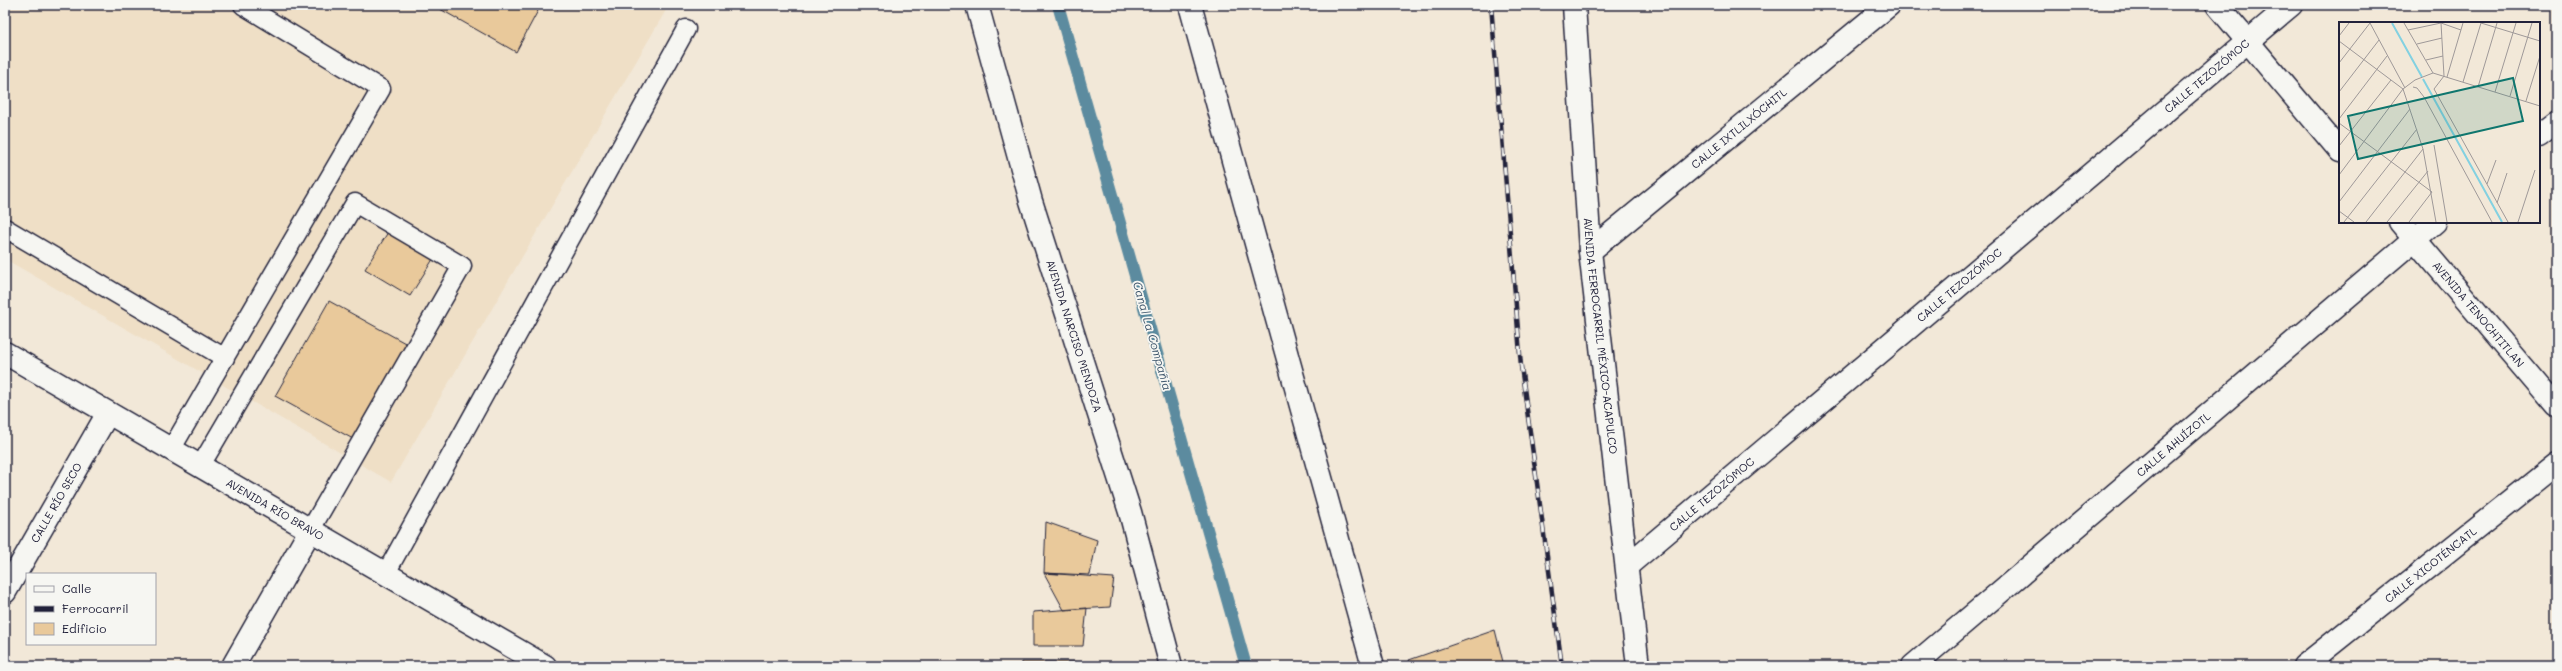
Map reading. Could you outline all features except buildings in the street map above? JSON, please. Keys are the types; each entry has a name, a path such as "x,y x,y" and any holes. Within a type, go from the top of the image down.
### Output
{"street":[{"name":"AVENIDA NARCISO MENDOZA","path":"977,5 1031,201 1130,512 1171,666"},
{"path":"1190,5 1373,666"},
{"name":"AVENIDA FERROCARRIL MÉXICO-ACAPULCO","path":"1574,5 1590,251 1638,666"},
{"name":"CALLE IXTLILXÓCHITL","path":"1590,251 1889,5"},
{"path":"2217,5 2339,150"},
{"name":"CALLE TEZOZÓMOC","path":"1627,566 2291,5"},
{"path":"2540,135 2557,122"},
{"name":"AVENIDA TENOCHTITLAN","path":"2401,223 2557,407"},
{"name":"CALLE AHUÍZOTL","path":"1912,666 2434,223"},
{"name":"AVENIDA RÍO BRAVO","path":"5,353 108,413 172,448 544,666"},
{"name":"CALLE RÍO SECO","path":"5,592 108,413"},
{"name":"CALLE XICOTÉNCATL","path":"2304,666 2557,464"},
{"path":"232,666 311,529"}],"lane":[{"path":"172,448 381,89 243,5"},
{"path":"386,573 686,29"},
{"path":"201,465 355,203 462,266 311,529"},
{"path":"5,228 225,358"}],"shaded area":[{"path":"5,5 669,5 391,482 5,259"}],"waterway":[{"name":"Canal La Compañia","path":"1058,5 1246,666"}],"railway":[{"path":"1491,5 1521,366 1562,666"}]}
